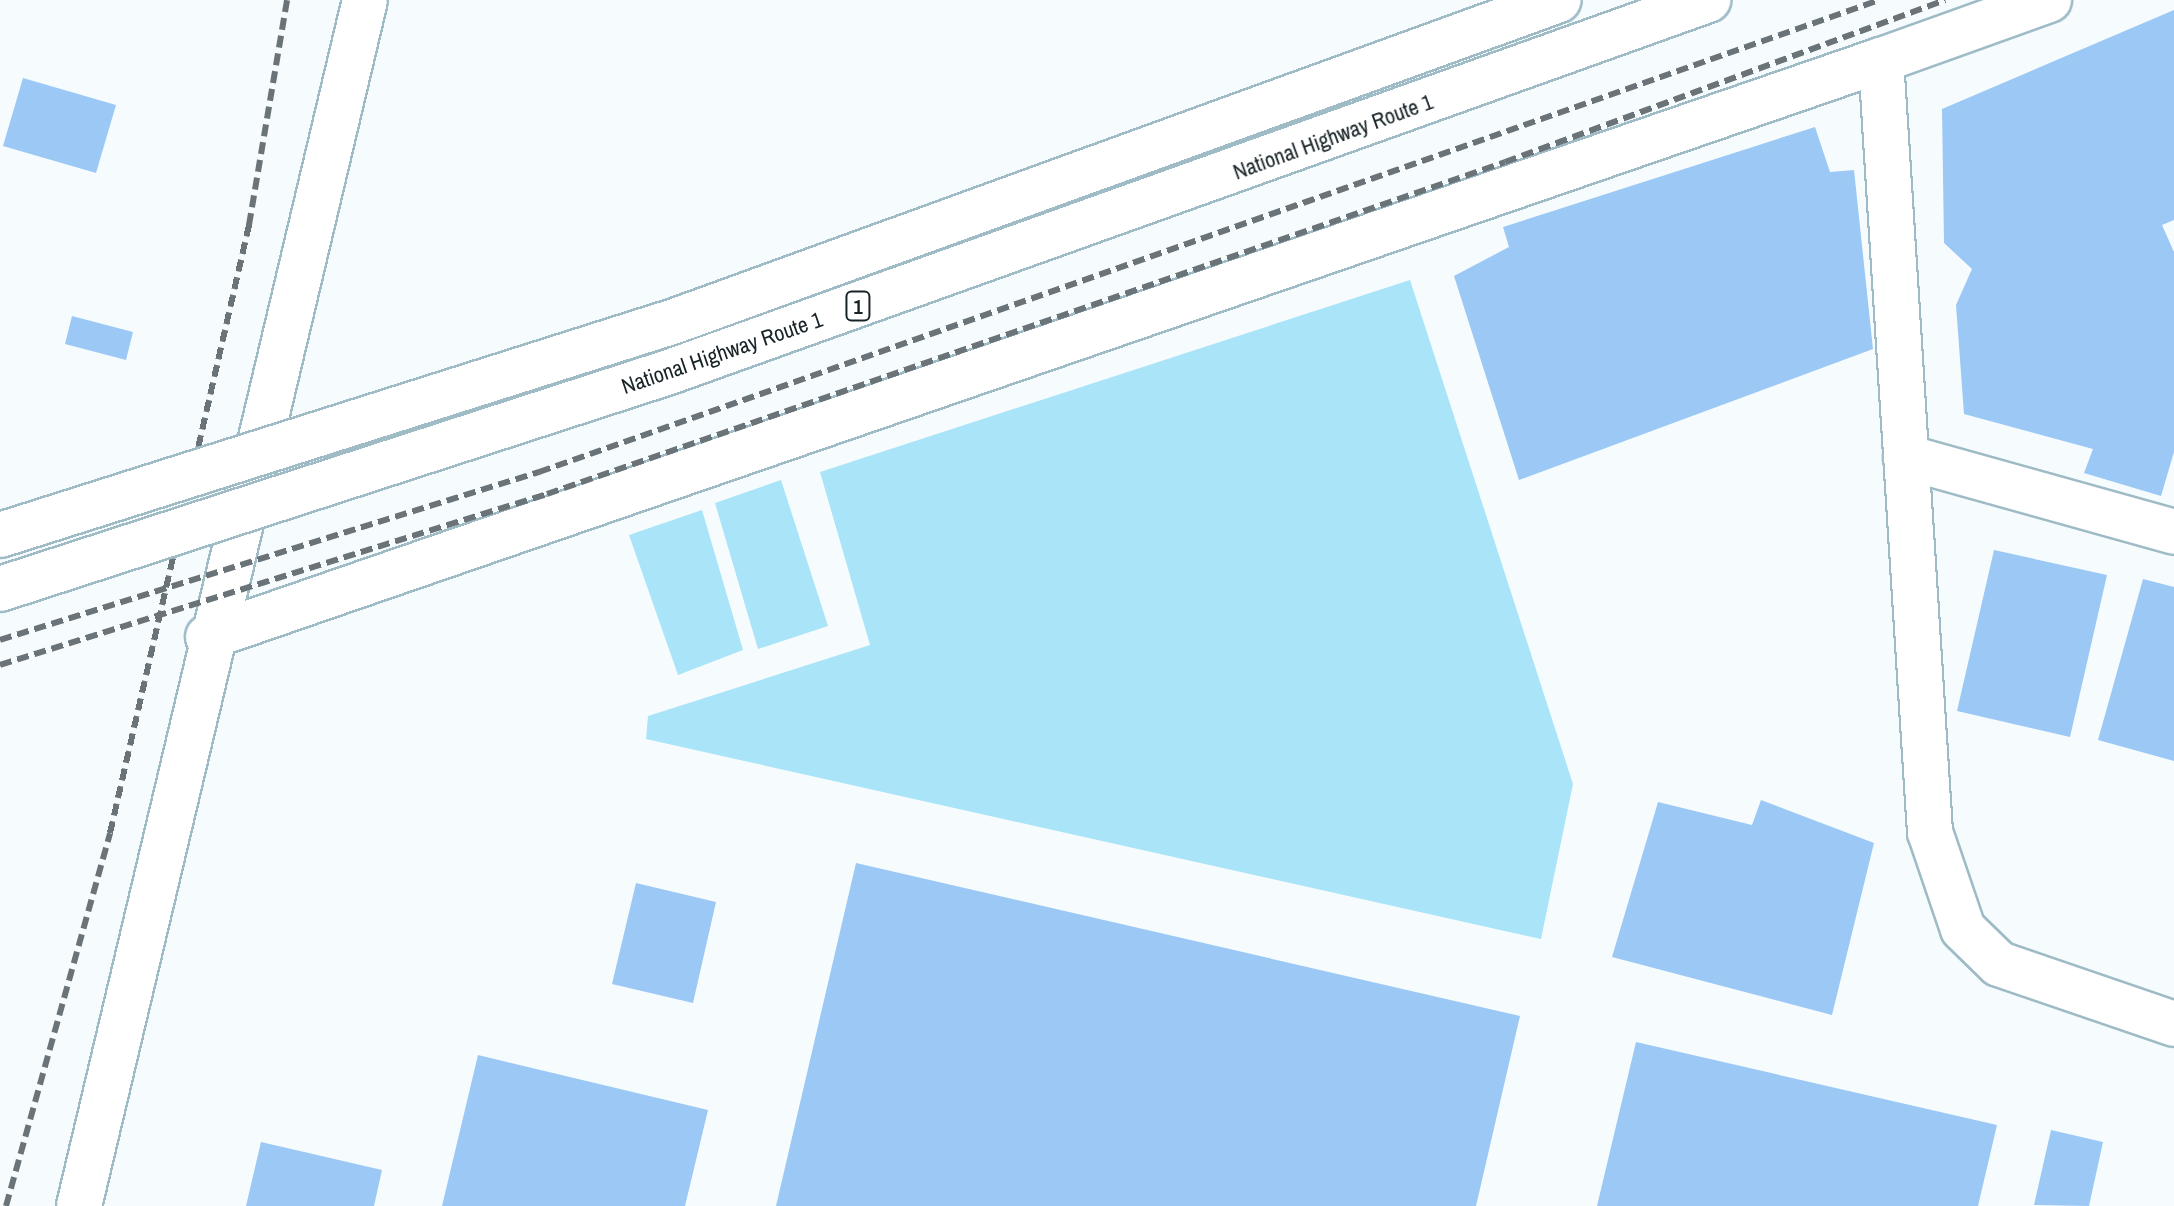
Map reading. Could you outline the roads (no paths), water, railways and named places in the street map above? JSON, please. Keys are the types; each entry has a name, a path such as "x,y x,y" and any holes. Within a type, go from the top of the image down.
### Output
{"main road":[{"path":"79,1206 208,637 365,0"},
{"name":"National Highway Route 1","path":"0,535 675,321 1559,0"},
{"name":"National Highway Route 1","path":"0,589 669,372 1708,0"},
{"path":"208,637 2049,0"},
{"path":"1881,60 1930,832 1963,929 1999,964 2174,1024"},
{"path":"1906,457 2174,532"}],"railway":[{"path":"6,1206 110,833 249,225 287,0"},
{"path":"0,640 539,472 1879,0"},
{"path":"0,665 547,494 1505,162 1945,0"}]}
